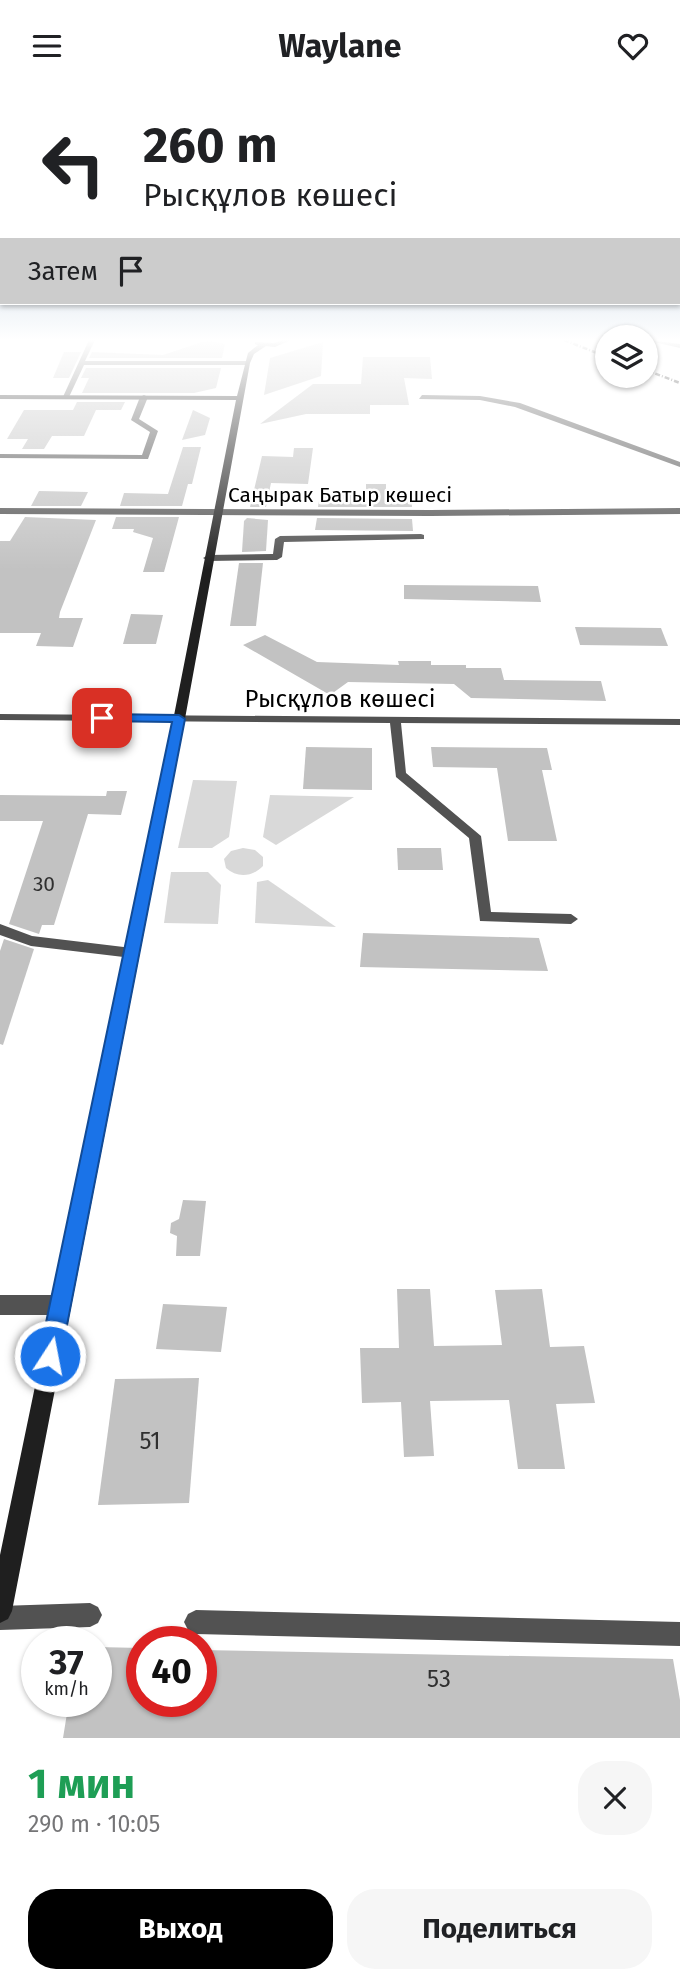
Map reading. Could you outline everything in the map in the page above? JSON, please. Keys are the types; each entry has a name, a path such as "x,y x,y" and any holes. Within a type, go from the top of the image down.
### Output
{"street":[{"path":"0,456 145,457 154,431 135,420 136,417"},
{"path":"0,1611 179,719 236,417"},
{"path":"549,417 680,465"},
{"name":"Саңырак Батыр көшесі","path":"0,511 680,511"},
{"path":"208,558 277,557 280,539 421,537"},
{"name":"Рысқұлов көшесі","path":"0,717 680,722"},
{"path":"395,720 400,774 475,836 485,916 571,919"},
{"path":"0,929 31,941 132,953"},
{"path":"0,1305 60,1305"},
{"path":"0,1618 90,1615"},
{"path":"196,1622 680,1634"}],"shaded area":[{"path":"193,780 237,781 229,837 212,848 178,848"},
{"path":"270,795 354,797 276,845 263,837"},
{"path":"243,848 255,850 263,857 263,866 244,875 226,868 224,859 231,851"},
{"path":"171,872 208,872 221,885 218,924 164,923"},
{"path":"268,880 336,927 255,923 257,882"}],"building":[{"path":"20,417 93,417 84,436 52,436 44,449 22,449 28,439 7,439"},
{"path":"190,417 210,418 205,435 182,440"},
{"path":"269,417 293,417 260,424"},
{"path":"183,447 201,447 192,484 188,484 182,506 120,506 124,493 168,494"},
{"path":"294,448 313,448 308,484 271,483 266,507 250,507 262,456 293,457"},
{"path":"366,484 386,484 386,492 411,492 412,507 318,507 320,494 366,495"},
{"path":"39,491 88,492 81,506 31,506"},
{"path":"25,517 96,520 60,612 59,618 83,618 73,647 36,646 41,633 0,633 0,541 10,541"},
{"path":"116,517 179,517 164,572 143,572 153,538 133,532 134,529 112,529"},
{"path":"247,518 268,520 266,551 242,552 244,521"},
{"path":"317,518 412,519 413,531 315,530"},
{"path":"239,563 263,563 256,626 230,626"},
{"path":"404,585 538,586 541,602 404,599"},
{"path":"131,614 163,615 156,644 123,644"},
{"path":"575,627 661,628 668,646 580,645"},
{"path":"265,635 317,662 399,665 398,661 431,661 431,665 501,668 504,680 601,681 606,701 471,698 454,684 348,682 330,695 243,645"},
{"path":"306,747 372,748 372,790 303,789"},
{"path":"431,747 547,748 552,770 542,770 557,841 508,841 497,768 433,767"},
{"path":"107,791 127,791 121,815 88,814 54,925 42,925 39,934 9,924 43,821 0,821 0,795 106,796"},
{"path":"397,848 441,848 443,870 398,870"},
{"path":"363,933 539,938 548,971 360,967"},
{"path":"4,939 34,949 3,1045 0,1044 0,951"},
{"path":"183,1200 206,1201 200,1256 176,1256 177,1236 170,1233 171,1223 179,1219"},
{"path":"397,1289 430,1289 434,1346 502,1345 495,1290 542,1289 550,1347 584,1346 595,1403 556,1404 565,1469 518,1469 509,1400 430,1401 434,1456 404,1457 401,1402 362,1403 360,1348 399,1348"},
{"path":"163,1304 227,1307 221,1352 156,1349"},
{"path":"199,1378 189,1503 98,1505 115,1379"},
{"path":"112,1647 126,1648 126,1717 217,1717 217,1650 673,1659 680,1700 680,1738 63,1738 66,1717 112,1717"}],"route":[{"path":"50,1356 179,719 102,718"}]}
